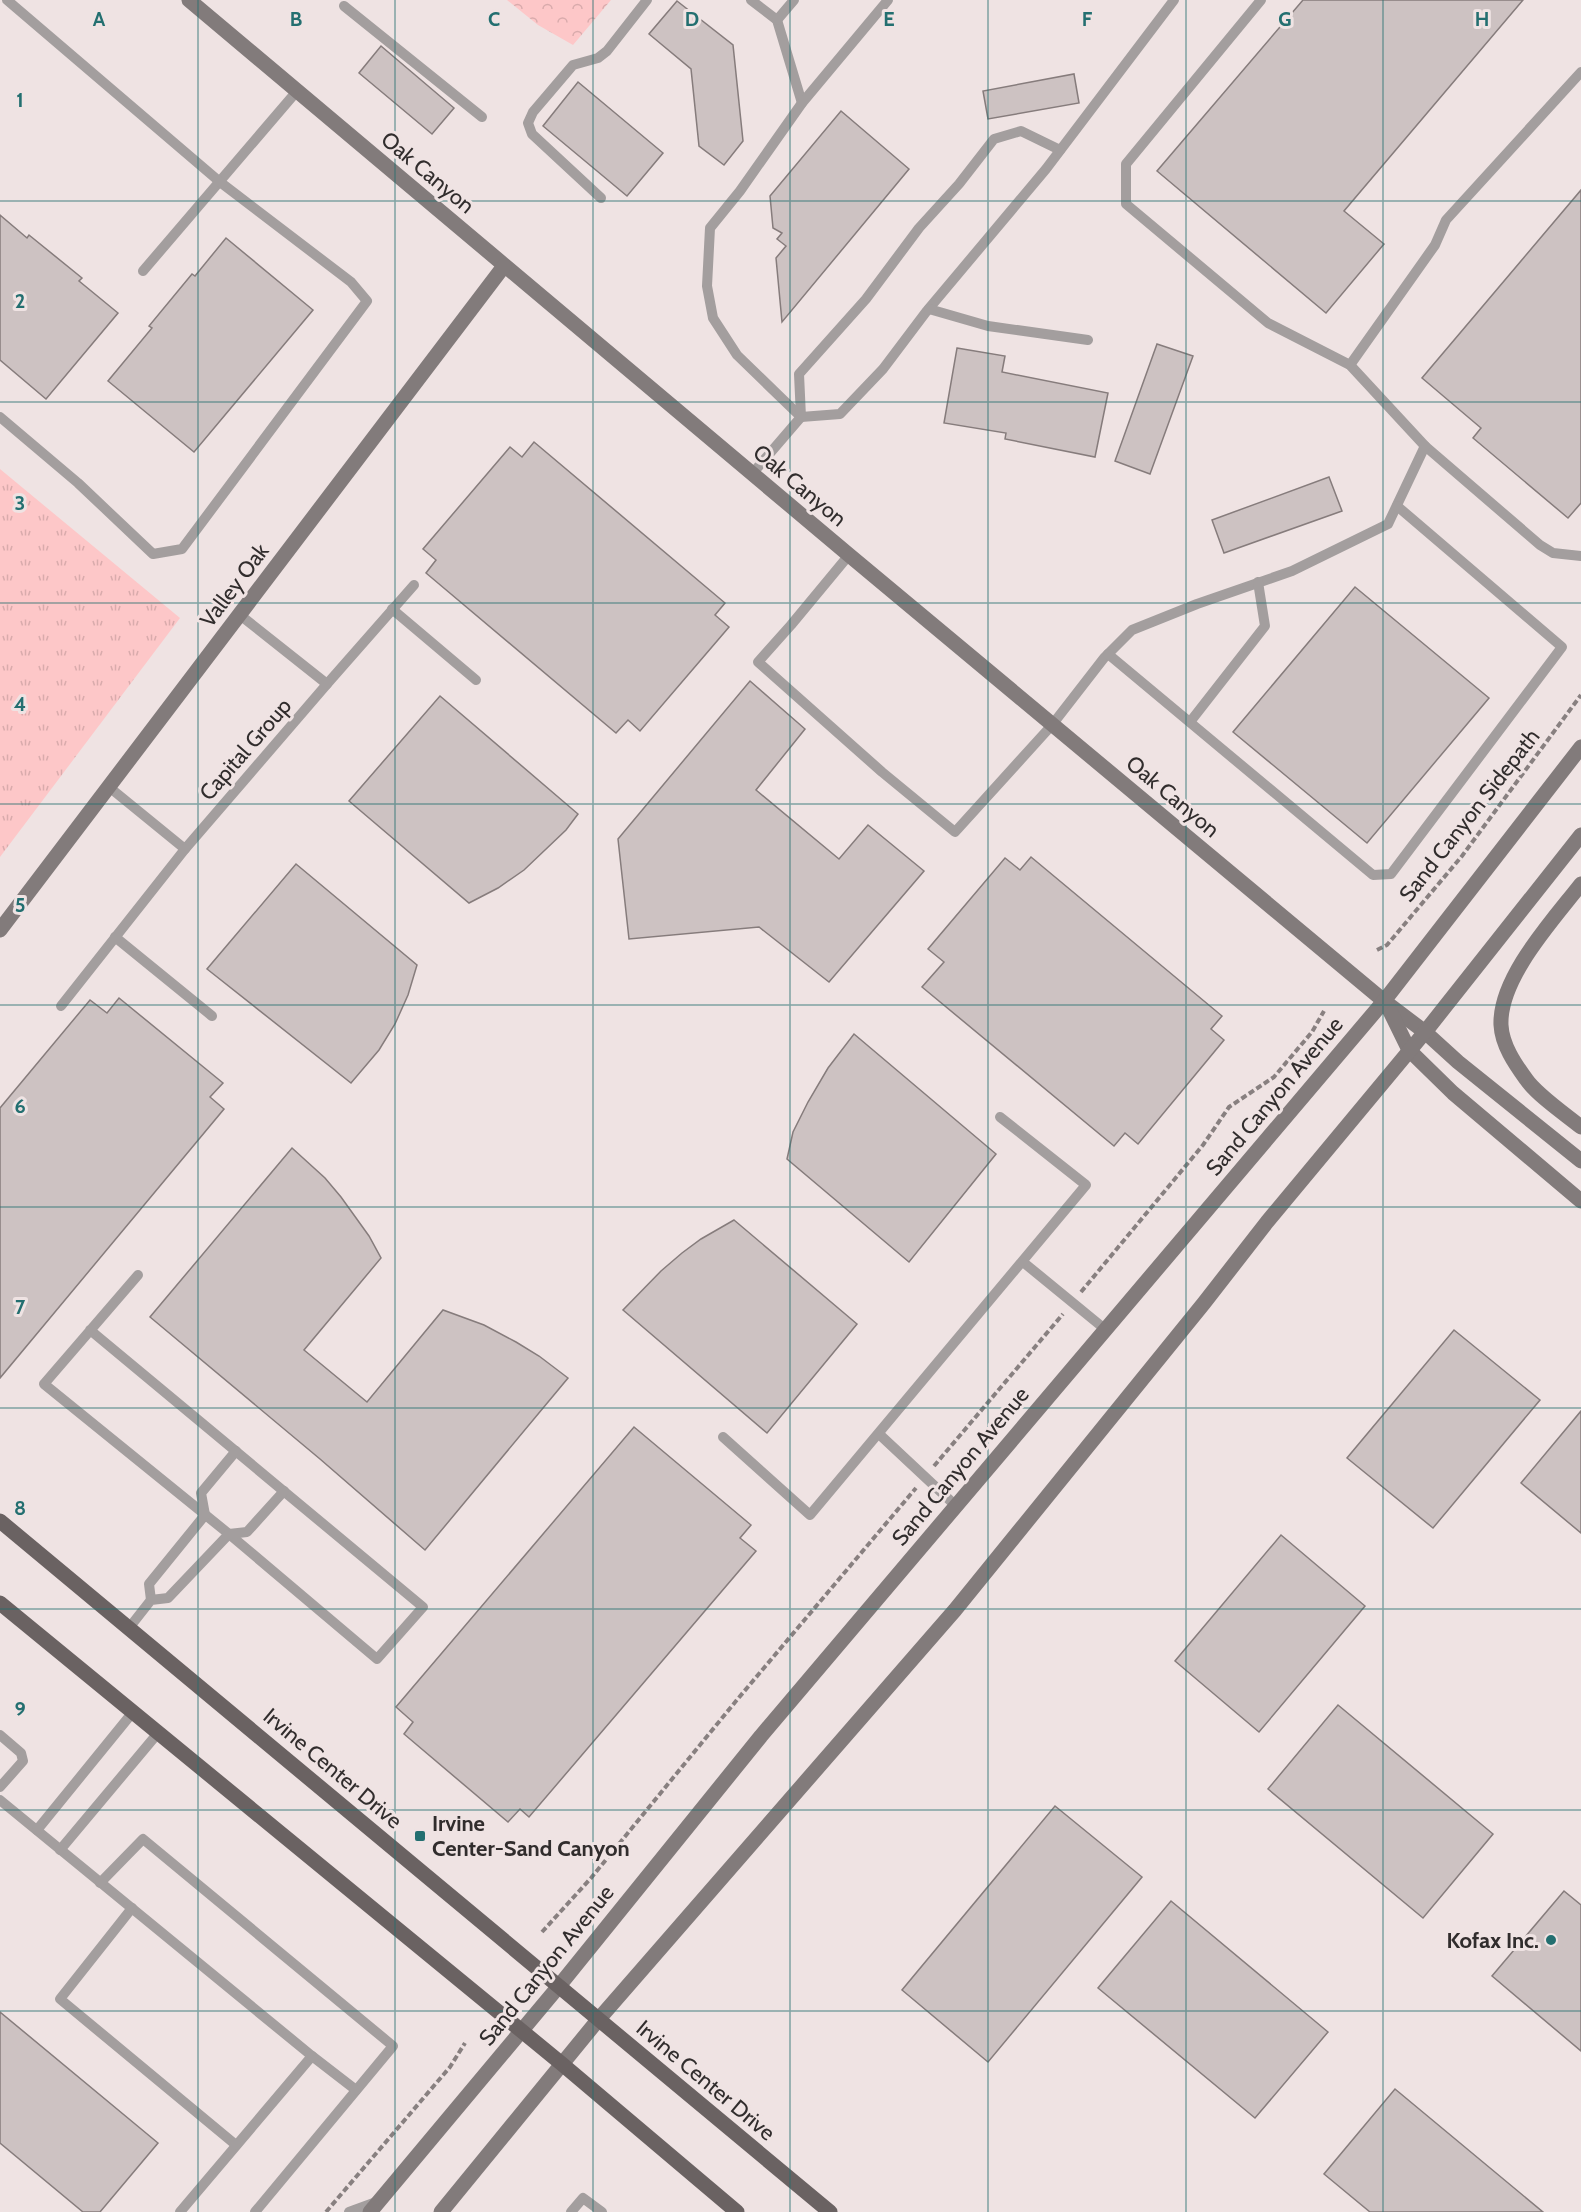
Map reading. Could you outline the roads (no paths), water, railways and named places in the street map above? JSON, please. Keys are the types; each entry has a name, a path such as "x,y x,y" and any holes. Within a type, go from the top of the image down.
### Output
{"main road":[{"name":"Oak Canyon","path":"189,0 1052,725 1384,1001 1425,1032 1458,1062 1581,1161"},
{"name":"Valley Oak","path":"0,930 504,266"},
{"name":"Sand Canyon Avenue","path":"374,2206 559,1986 754,1744 1384,1001 1581,747"},
{"path":"441,2212 598,2020 955,1610 1425,1032 1581,835"},
{"path":"1581,884 1521,963 1503,1006 1501,1025 1508,1051 1527,1081 1581,1127"},
{"path":"1384,1001 1409,1050 1453,1093 1581,1201"},
{"name":"Irvine Center Drive","path":"0,1521 830,2212"},
{"path":"0,1603 562,2064 737,2212"}],"lane":[{"path":"0,417 78,483 153,554 182,549 367,301 351,282 220,182 8,0"},
{"path":"601,198 532,134 528,123 533,112 573,65 598,58 607,51 647,0"},
{"path":"751,0 777,20 802,103"},
{"path":"777,20 794,0"},
{"path":"888,0 802,103 741,191 710,228 707,286 713,318 737,355 801,417 840,414 883,369 929,309 1060,150 1174,0"},
{"path":"1261,0 1126,164 1126,204 1268,323 1350,365 1425,446 1539,545 1553,553 1581,556"},
{"path":"344,6 482,117"},
{"path":"1350,365 1435,245 1446,220 1581,72"},
{"path":"143,272 297,91"},
{"path":"752,474 801,417 799,374 866,299 919,228 994,139 1021,131 1060,150"},
{"path":"929,309 988,326 1088,340"},
{"path":"849,555 758,662 955,832 1052,725 1108,654 1132,630 1292,571 1388,524 1425,446"},
{"path":"1108,654 1373,875 1390,874 1562,647 1397,506"},
{"path":"1190,722 1265,626 1258,582"},
{"name":"Capital Group","path":"61,1006 185,849 414,585"},
{"path":"392,609 476,680"},
{"path":"240,615 327,684"},
{"path":"109,787 185,849"},
{"path":"115,937 212,1016"},
{"path":"723,1437 810,1515 1086,1185 1000,1117"},
{"path":"1023,1262 1106,1330"},
{"path":"90,1330 423,1606 377,1659 229,1534 44,1384 90,1330 138,1275"},
{"path":"879,1434 956,1506"},
{"path":"152,1600 149,1584 205,1515 201,1493 236,1451"},
{"path":"129,1629 152,1600 168,1598 229,1534 247,1532 284,1491"},
{"path":"37,1830 132,1712"},
{"path":"60,1850 158,1733"},
{"path":"0,1735 21,1753 23,1761 0,1787"},
{"path":"0,1800 356,2090"},
{"path":"100,1883 143,1839 393,2046 255,2212"},
{"path":"132,1908 60,1999 236,2145"},
{"path":"180,2212 312,2056"},
{"path":"571,2212 583,2198 602,2212"},
{"path":"349,2212 374,2206"}],"place":[{"name":"Irvine Center-Sand Canyon","path":"420,1836"},
{"name":"Kofax Inc.","path":"1551,1940"}]}
